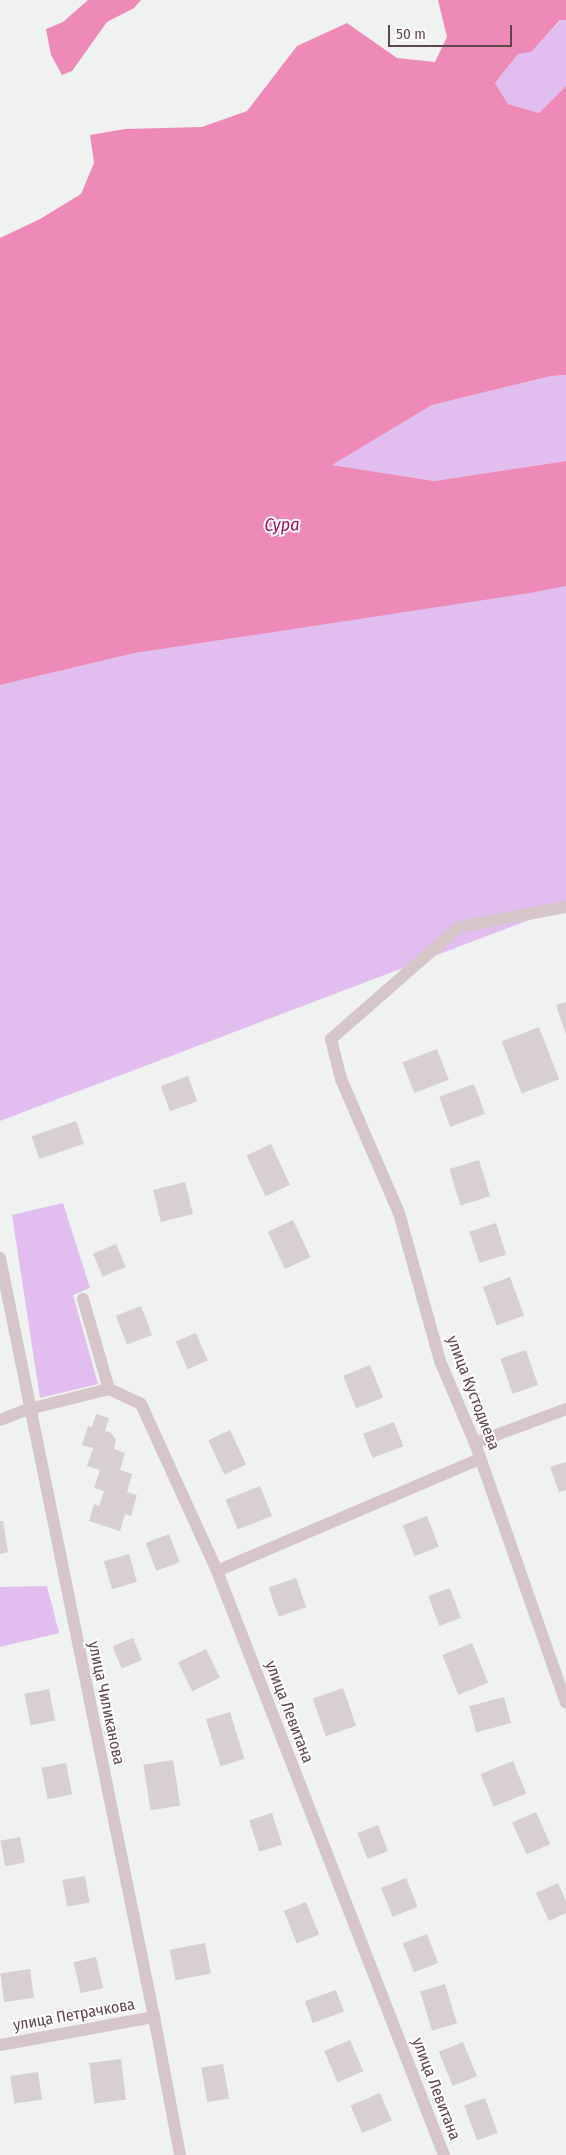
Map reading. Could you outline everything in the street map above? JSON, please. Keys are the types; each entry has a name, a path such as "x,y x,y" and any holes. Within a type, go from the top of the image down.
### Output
{"street":[{"name":"улица Кустодиева","path":"566,907 459,927 331,1039 341,1078 399,1213 440,1361 475,1443 566,1703"},
{"name":"улица Чиликанова","path":"0,1258 29,1409 154,2017 180,2155"},
{"path":"0,1420 29,1409 109,1389 83,1299"},
{"name":"улица Левитана","path":"109,1389 140,1404 217,1571 444,2155"},
{"path":"475,1443 566,1409"},
{"path":"217,1571 480,1459"},
{"name":"улица Петрачкова","path":"0,2044 154,2017"}],"shaded area":[{"path":"561,20 566,20 566,86 539,113 508,104 495,83 518,54 531,51"},
{"path":"566,375 566,461 434,481 331,465 432,405 551,376"},
{"path":"566,577 566,906 0,1121 0,685 135,653"},
{"path":"63,1203 90,1288 73,1295 98,1384 40,1398 12,1215"},
{"path":"47,1586 59,1633 0,1647 0,1587"}],"water":[{"path":"88,0 141,0 134,8 107,22 72,71 62,75 51,55 46,29 63,22"},
{"name":"Сура","path":"438,0 566,0 566,20 560,20 531,52 518,54 495,83 508,104 539,113 566,86 566,375 551,376 432,405 332,465 434,481 566,461 566,586 135,653 0,685 0,238 40,219 81,194 94,163 90,135 125,129 202,127 247,111 297,46 347,23 397,58 435,62 447,37"}],"building":[{"path":"566,1002 566,1035 556,1005"},
{"path":"539,1027 559,1079 522,1094 502,1041"},
{"path":"437,1049 449,1080 414,1093 402,1062"},
{"path":"188,1076 197,1101 170,1111 161,1086"},
{"path":"474,1084 485,1114 450,1127 439,1097"},
{"path":"76,1121 84,1144 39,1159 32,1136"},
{"path":"271,1144 290,1185 266,1196 247,1155"},
{"path":"479,1160 490,1196 460,1205 449,1169"},
{"path":"185,1182 193,1214 161,1222 153,1190"},
{"path":"293,1220 310,1257 285,1269 268,1232"},
{"path":"496,1223 506,1254 480,1263 469,1232"},
{"path":"116,1244 126,1267 103,1277 93,1254"},
{"path":"510,1277 524,1316 497,1325 483,1287"},
{"path":"141,1306 152,1335 127,1345 116,1316"},
{"path":"196,1333 208,1361 187,1369 176,1342"},
{"path":"526,1350 538,1385 513,1394 500,1359"},
{"path":"370,1365 383,1397 356,1408 343,1376"},
{"path":"96,1414 109,1418 105,1431 110,1432 116,1440 114,1449 125,1453 120,1470 132,1474 127,1492 137,1495 131,1516 125,1514 120,1531 89,1521 94,1504 99,1506 104,1491 94,1488 100,1470 87,1466 93,1448 82,1445 88,1426 92,1427"},
{"path":"394,1422 403,1446 373,1458 363,1434"},
{"path":"230,1430 246,1464 224,1475 208,1440"},
{"path":"566,1462 566,1490 559,1492 550,1467"},
{"path":"260,1486 272,1516 238,1530 226,1500"},
{"path":"427,1516 439,1547 415,1556 403,1525"},
{"path":"0,1521 3,1521 8,1552 0,1554"},
{"path":"169,1534 180,1562 156,1571 146,1543"},
{"path":"129,1554 137,1582 112,1589 104,1561"},
{"path":"296,1578 306,1607 279,1617 269,1587"},
{"path":"450,1588 461,1618 439,1626 428,1596"},
{"path":"133,1638 142,1660 122,1668 113,1646"},
{"path":"472,1643 488,1683 458,1695 442,1655"},
{"path":"206,1649 220,1678 192,1691 178,1663"},
{"path":"343,1688 356,1726 326,1736 313,1698"},
{"path":"49,1689 55,1720 31,1725 24,1694"},
{"path":"504,1697 511,1723 476,1732 469,1706"},
{"path":"230,1712 244,1759 220,1766 206,1719"},
{"path":"173,1760 180,1805 151,1810 143,1765"},
{"path":"513,1761 526,1793 494,1807 481,1774"},
{"path":"66,1763 72,1794 48,1799 41,1768"},
{"path":"536,1812 550,1844 526,1855 512,1823"},
{"path":"272,1813 282,1844 259,1852 249,1820"},
{"path":"378,1825 388,1851 367,1859 357,1833"},
{"path":"20,1837 25,1863 5,1866 0,1841"},
{"path":"85,1876 90,1903 67,1907 62,1880"},
{"path":"406,1878 418,1907 393,1917 381,1888"},
{"path":"558,1883 566,1901 566,1913 549,1921 536,1893"},
{"path":"306,1902 319,1934 297,1943 284,1911"},
{"path":"427,1934 438,1963 414,1972 403,1943"},
{"path":"205,1943 211,1973 176,1980 170,1950"},
{"path":"96,1957 103,1988 81,1993 74,1962"},
{"path":"30,1969 34,1998 4,2002 0,1973"},
{"path":"445,1984 457,2023 432,2031 420,1992"},
{"path":"336,1990 344,2012 313,2023 305,2001"},
{"path":"350,2040 363,2071 338,2082 324,2051"},
{"path":"463,2042 477,2076 453,2086 439,2052"},
{"path":"121,2059 126,2100 94,2104 89,2063"},
{"path":"223,2064 229,2098 207,2102 201,2068"},
{"path":"38,2072 42,2100 14,2104 10,2076"},
{"path":"380,2093 392,2121 362,2133 351,2106"},
{"path":"485,2098 498,2133 477,2140 464,2106"}]}
